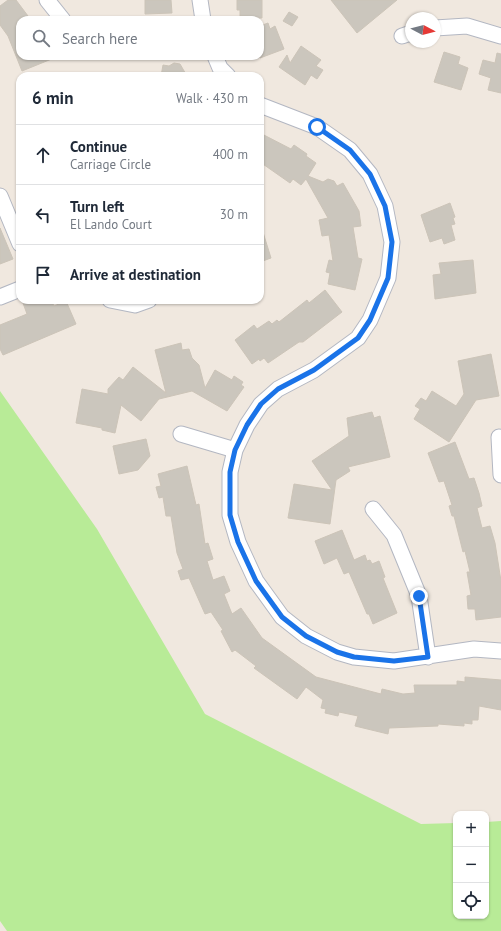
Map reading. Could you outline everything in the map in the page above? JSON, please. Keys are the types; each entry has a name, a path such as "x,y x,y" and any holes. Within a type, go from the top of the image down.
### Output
{"street":[{"path":"47,0 60,16"},
{"path":"200,0 202,16"},
{"path":"441,28 467,26 501,36"},
{"path":"216,60 224,72"},
{"path":"264,107 317,127 350,150 370,174 385,206 392,242 388,278 370,320 358,338 314,370 278,389 261,404 247,425 235,450 230,472 230,515 238,542 256,581 282,617 306,636 337,652 354,657 394,661 474,649 501,651"},
{"path":"0,196 16,234"},
{"path":"0,297 16,291"},
{"path":"181,434 235,450"},
{"path":"499,438 501,475"},
{"path":"374,509 394,535 419,596 428,657"}],"green space":[{"path":"0,391 97,529 205,714 421,824 453,823 453,919 489,919 489,822 501,821 501,931 7,931 0,921"}],"building":[{"path":"8,0 16,0 28,16 16,16 16,56 8,36 0,25 0,6"},
{"path":"145,0 171,0 172,13 145,14"},
{"path":"237,0 262,0 262,16 240,16 240,10 237,10"},
{"path":"331,0 397,0 357,33"},
{"path":"289,12 298,17 292,26 283,21"},
{"path":"268,23 270,29 275,26 284,49 264,56 264,24"},
{"path":"301,46 321,60 316,66 323,70 317,79 311,75 305,85 279,67 287,55 290,63"},
{"path":"444,52 460,57 458,64 468,68 461,90 434,82"},
{"path":"497,53 501,54 501,93 488,90 491,78 479,74 483,60 495,63"},
{"path":"18,60 49,60 22,71"},
{"path":"174,63 180,64 185,72 162,72 163,65 169,66"},
{"path":"264,135 291,149 294,145 307,154 306,156 316,163 308,176 323,182 328,179 334,181 337,186 343,183 359,211 361,226 353,227 358,258 362,259 355,290 328,284 330,273 326,272 329,260 333,261 329,235 322,236 319,220 328,218 306,179 301,185 293,179 290,183 264,165"},
{"path":"450,203 455,217 453,218 455,224 451,225 455,240 444,244 442,238 430,242 421,215"},
{"path":"0,228 13,259 0,264"},
{"path":"264,235 271,258 264,261"},
{"path":"473,260 476,293 435,299 433,275 441,274 439,263"},
{"path":"325,290 342,312 303,342 299,342 268,363 264,358 260,361 259,359 252,364 235,340 254,325 257,329 269,321 272,324 277,320 279,322 307,300 309,303"},
{"path":"23,304 53,304 54,306 59,304 67,304 76,324 3,355 0,349 0,325 27,314"},
{"path":"181,343 182,350 189,349 192,358 199,365 205,388 215,370 232,380 234,376 243,382 241,385 244,387 227,411 192,391 159,399 141,421 121,405 115,433 102,430 102,428 76,423 82,389 108,394 108,389 119,377 123,380 133,367 166,393 155,350"},
{"path":"491,354 499,396 476,400 449,442 414,419 420,409 415,406 421,398 426,401 432,391 456,406 464,394 458,361"},
{"path":"372,412 374,418 380,416 390,457 348,467 350,471 336,480 330,524 288,518 294,484 332,490 312,461 349,436 347,418"},
{"path":"146,439 150,456 138,470 119,474 113,446"},
{"path":"455,442 469,479 474,478 479,493 482,506 477,508 482,528 490,526 495,543 501,581 501,617 476,620 475,609 468,609 467,596 471,595 467,572 470,572 465,551 463,552 454,516 452,516 449,506 452,505 444,481 439,482 428,453"},
{"path":"187,466 196,505 199,504 205,544 208,543 213,559 207,561 213,580 224,576 230,591 224,594 232,614 241,608 262,638 316,677 381,694 382,689 403,694 415,693 414,685 457,685 457,681 465,682 465,677 501,680 501,710 479,706 478,720 472,720 472,724 464,723 464,726 438,724 438,726 389,728 388,734 355,726 358,716 339,712 338,716 325,713 326,709 321,708 323,700 306,687 297,699 254,668 256,666 235,650 232,652 221,631 223,630 211,612 205,614 189,578 181,580 178,571 183,569 177,553 171,516 166,516 163,497 159,498 156,487 161,486 158,474"},
{"path":"342,530 354,560 365,555 367,561 370,560 372,564 379,561 385,577 383,578 397,613 373,624 369,614 367,614 349,572 344,574 337,558 324,564 315,541"}],"route":[{"path":"317,127 350,150 370,174 385,206 392,242 388,278 370,320 358,338 314,370 278,389 261,404 247,425 235,450 230,472 230,515 238,542 256,581 282,617 306,636 337,652 354,657 394,661 428,657 419,596"}]}
